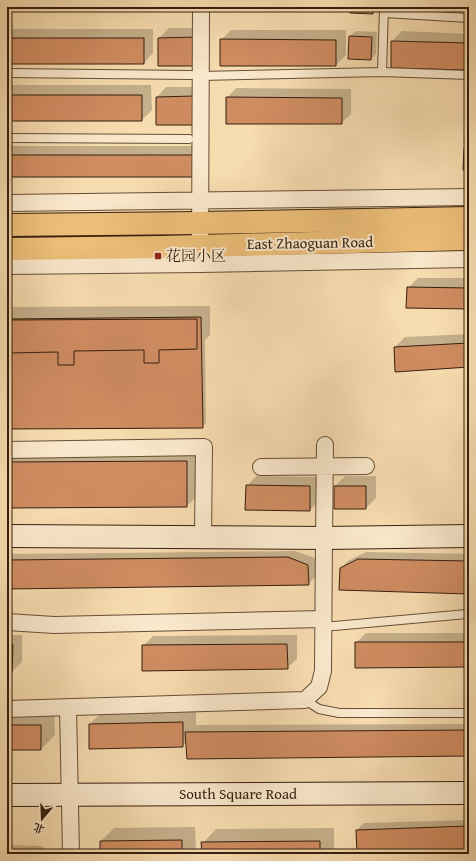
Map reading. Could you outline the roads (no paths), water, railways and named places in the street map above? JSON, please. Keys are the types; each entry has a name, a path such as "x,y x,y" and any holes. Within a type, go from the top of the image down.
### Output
{"main road":[{"name":"East Zhaoguan Road","path":"7,224 200,223 469,218"},
{"name":"East Zhaoguan Road","path":"7,249 200,255 469,239"}],"street":[{"path":"200,255 200,200 196,75 201,7"},
{"path":"7,203 469,197"},
{"path":"7,266 200,255 469,259"},
{"path":"7,709 305,700 319,687 323,671 325,445"},
{"path":"7,450 204,447 203,537"},
{"path":"261,467 366,466"},
{"path":"7,536 324,538 469,536"},
{"path":"7,622 54,625 323,623"},
{"path":"68,707 70,854"},
{"name":"South Square Road","path":"7,795 469,793"}],"lane":[{"path":"382,72 384,10 469,18"},
{"path":"7,73 196,75 382,72 469,75"},
{"path":"7,138 189,139"},
{"path":"323,623 468,614"},
{"path":"305,700 319,709 339,713 464,714"}],"place":[{"name":"花园小区","path":"158,256"}]}
